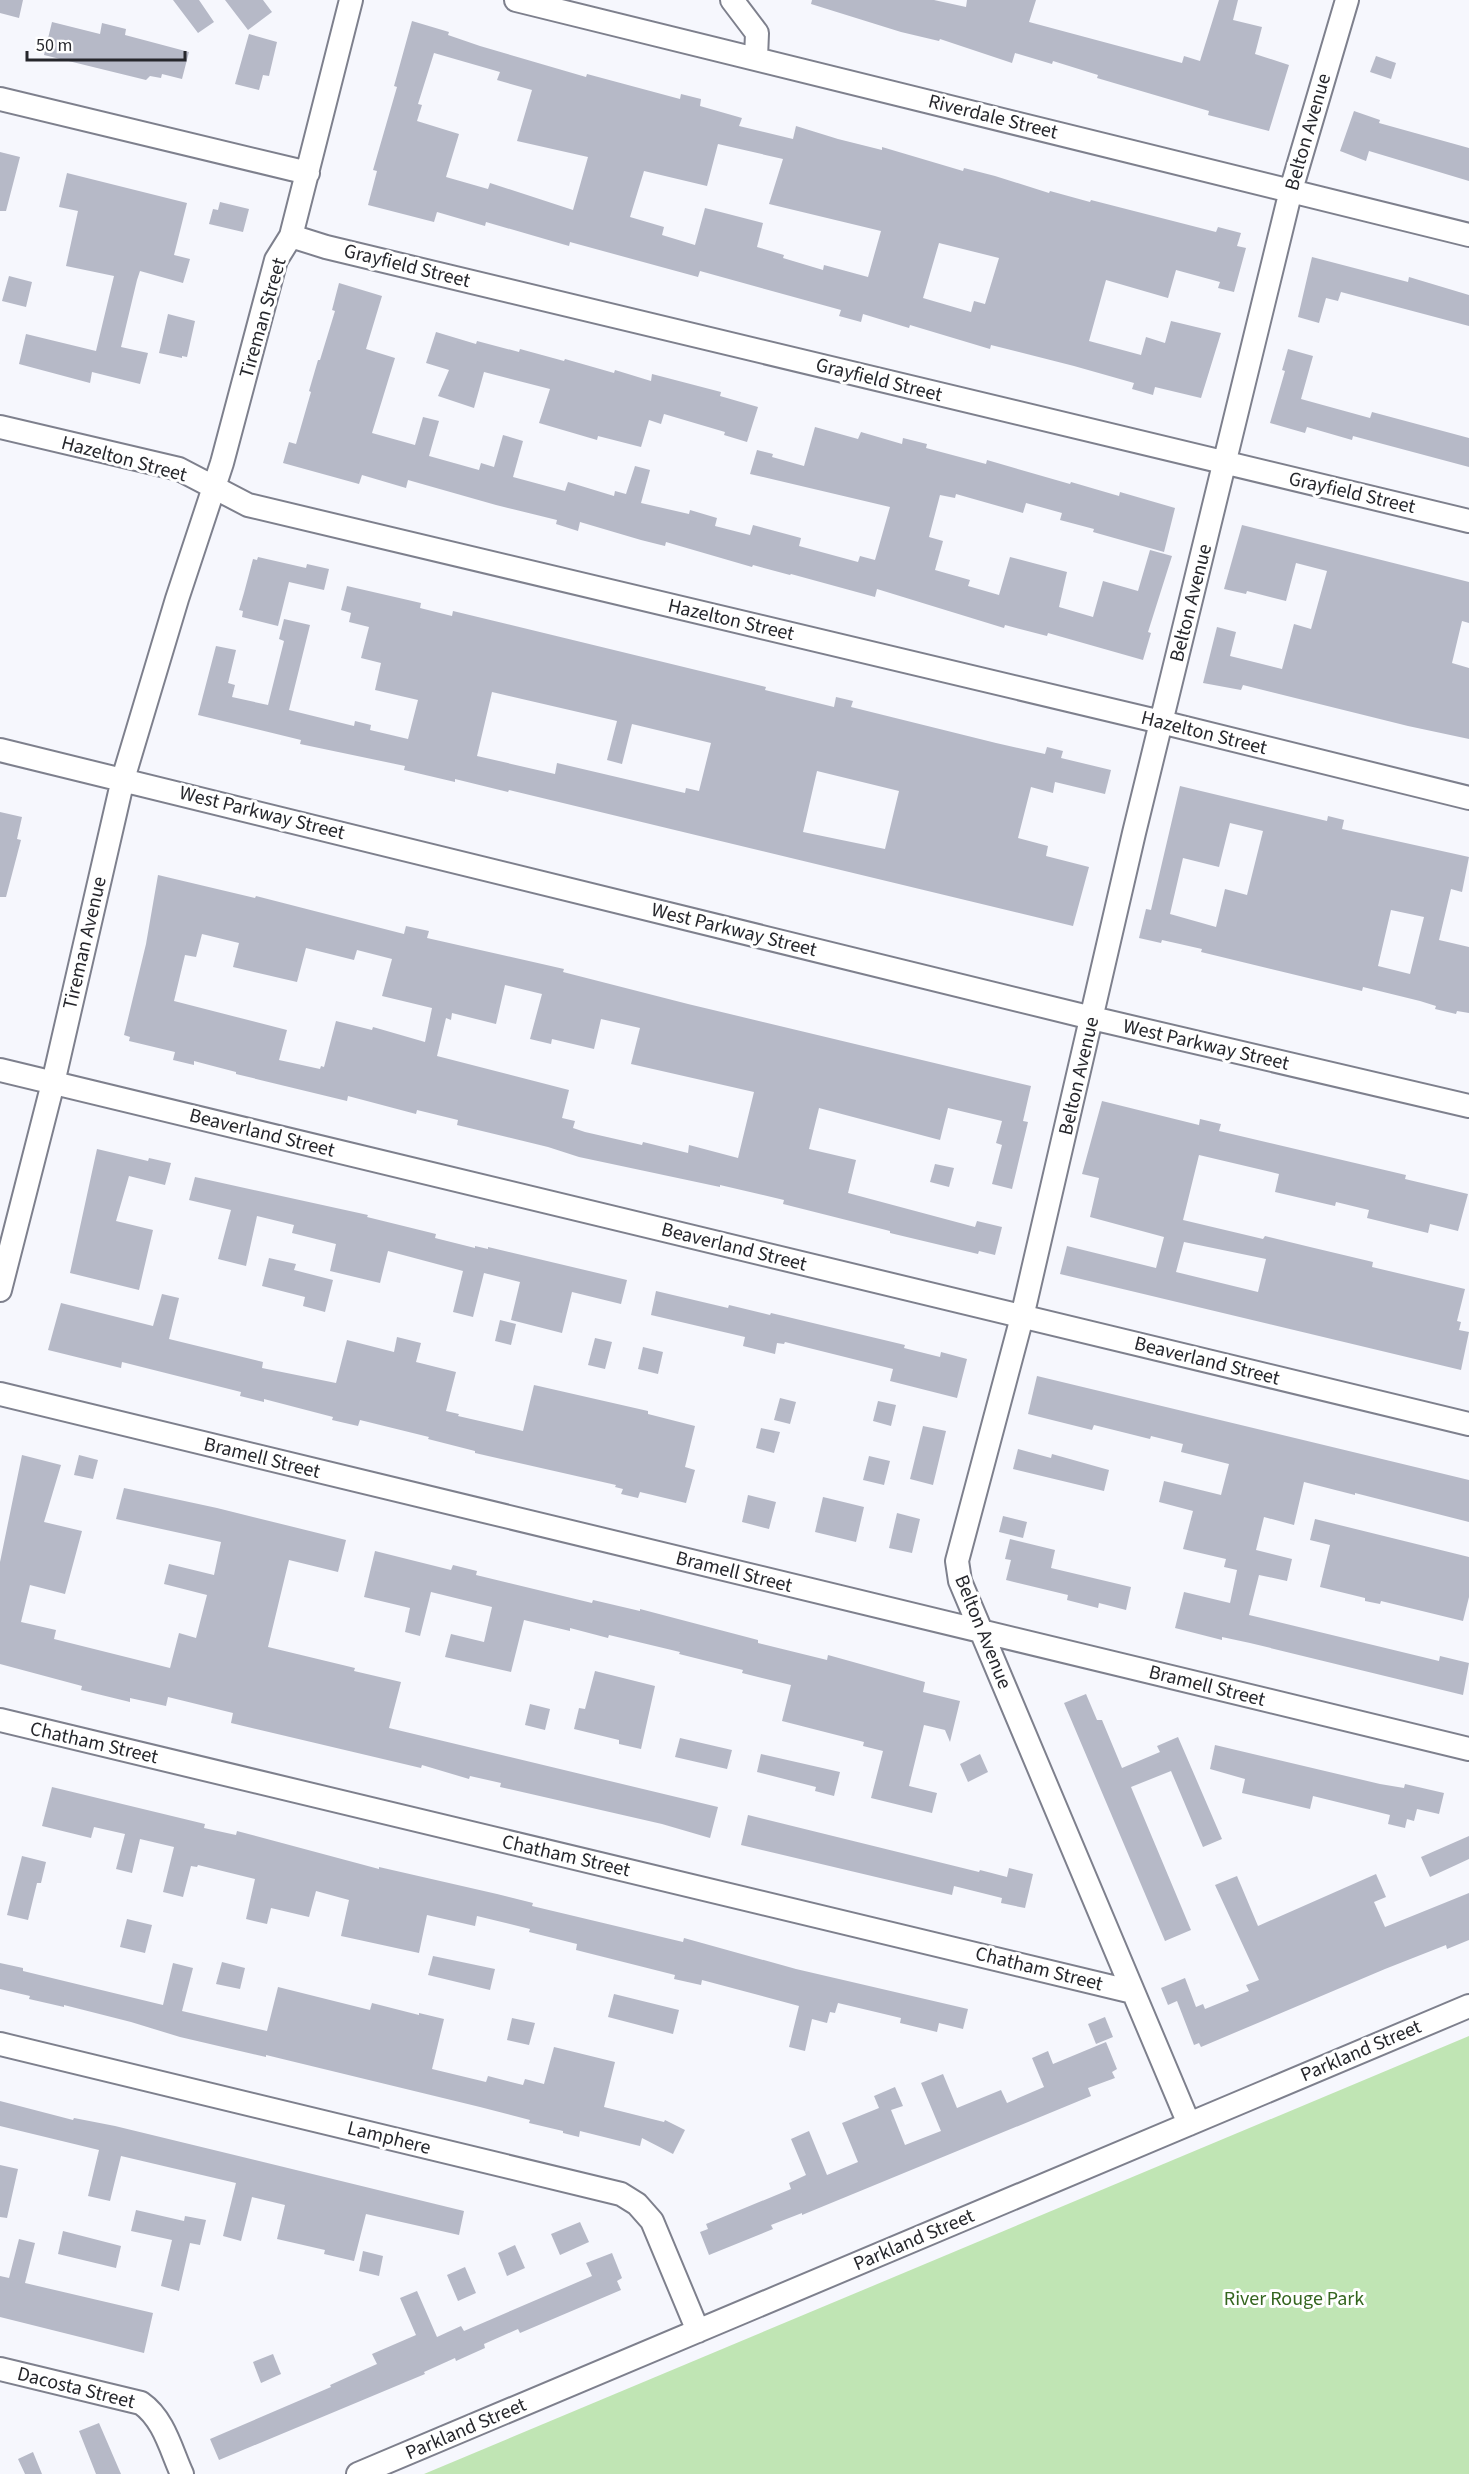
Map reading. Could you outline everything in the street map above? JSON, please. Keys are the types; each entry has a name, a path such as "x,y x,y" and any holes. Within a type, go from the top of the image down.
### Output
{"street":[{"name":"Tireman Street","path":"177,599 215,487 276,260 291,236 351,0"},
{"name":"Riverdale Street","path":"516,0 1469,235"},
{"path":"732,0 757,33 756,58"},
{"name":"Belton Avenue","path":"1189,2124 960,1581 957,1561 1022,1317 1161,722 1226,464 1291,190 1347,0"},
{"path":"0,99 308,174"},
{"name":"Grayfield Street","path":"291,236 326,247 1469,521"},
{"name":"Hazelton Street","path":"0,427 179,469 248,505 1161,722 1469,798"},
{"name":"Tireman Avenue","path":"0,1290 53,1083 123,779 177,599"},
{"name":"West Parkway Street","path":"0,750 1092,1018 1469,1106"},
{"name":"Beaverland Street","path":"0,1070 1469,1424"},
{"name":"Bramell Street","path":"0,1394 1469,1749"},
{"name":"Chatham Street","path":"0,1720 1133,1992"},
{"name":"Parkland Street","path":"358,2474 1469,2006"},
{"name":"Lamphere","path":"0,2044 621,2194 638,2204 652,2221 698,2331"},
{"name":"Dacosta Street","path":"0,2368 141,2403 158,2419 182,2474"}],"green space":[{"name":"River Rouge Park","path":"1469,2036 1469,2474 424,2474"}],"building":[{"path":"0,0 23,0 19,18 0,13"},
{"path":"173,0 199,0 214,22 198,33"},
{"path":"225,0 263,0 272,12 248,30"},
{"path":"812,0 934,0 966,7 967,0 1036,0 1029,22 1182,63 1184,56 1200,61 1219,0 1238,0 1233,20 1262,27 1255,54 1289,65 1269,131 1208,115 1209,111 1097,78 1098,75 1053,61 1052,64 1015,53 1012,63 940,39 939,41 901,32 811,4"},
{"path":"412,21 449,32 448,35 480,46 586,77 587,74 680,99 681,94 701,99 700,106 742,118 739,126 793,139 796,126 882,150 882,147 963,171 964,168 995,176 1049,193 1050,191 1090,202 1091,200 1216,232 1218,227 1241,233 1237,246 1246,248 1234,292 1218,288 1220,282 1176,270 1168,298 1106,280 1089,341 1141,355 1146,337 1165,343 1171,321 1221,333 1201,398 1155,387 1153,395 1132,389 1134,383 1074,366 991,345 990,349 910,325 909,328 863,314 861,322 839,316 841,310 700,271 698,277 570,242 569,246 486,222 485,226 437,212 434,222 368,205 377,171 373,170 397,87 394,86","holes":["434,53 500,72 497,80 532,90 517,141 588,157 573,210 490,183 488,189 446,177 459,134 417,121 422,105 418,104","718,144 783,159 769,204 881,231 868,277 824,265 823,270 783,258 784,255 757,247 763,223 705,208 695,245 662,235 664,227 630,217 644,171 707,186","939,243 999,258 985,304 974,301 971,312 923,298"]},
{"path":"52,22 100,34 102,23 126,29 125,35 189,52 182,79 162,74 161,78 150,76 146,80 44,55"},
{"path":"249,34 277,42 269,76 263,75 259,90 235,84"},
{"path":"1376,56 1396,63 1391,79 1370,72"},
{"path":"1354,111 1380,120 1379,123 1469,148 1469,181 1369,151 1366,161 1340,151"},
{"path":"0,152 20,157 6,211 0,211"},
{"path":"67,173 187,203 174,255 190,259 183,283 140,271 137,280 121,347 148,353 140,384 92,372 90,383 19,364 26,334 96,351 114,276 66,266 78,211 59,207"},
{"path":"220,202 249,209 243,232 209,224 213,209 218,210"},
{"path":"1312,257 1408,282 1409,277 1469,295 1469,326 1341,292 1338,301 1326,298 1319,323 1298,317"},
{"path":"9,276 32,282 26,307 2,301"},
{"path":"339,283 382,296 366,349 395,358 372,433 415,445 423,417 439,421 429,456 479,470 481,463 494,467 503,435 523,441 513,477 565,491 568,482 614,496 615,491 626,494 635,466 650,470 641,503 689,514 690,510 717,518 715,526 750,535 753,525 801,538 799,546 858,562 860,556 875,560 890,507 750,474 757,450 804,466 815,427 858,439 861,432 902,444 903,438 927,444 926,448 986,464 987,460 1070,484 1071,482 1119,496 1120,492 1175,508 1164,552 1060,520 1062,513 1026,503 1023,513 956,494 955,498 940,495 929,537 943,541 935,570 970,580 968,586 999,595 1010,557 1067,572 1059,607 1093,617 1103,581 1138,591 1150,550 1172,556 1148,632 1151,633 1143,660 1048,633 1047,636 1005,625 1004,628 877,589 875,597 791,574 753,565 752,567 666,542 665,546 641,540 580,522 578,531 556,524 557,520 408,480 406,488 362,475 359,484 283,463 289,442 296,444 318,360 320,360 335,311 332,310"},
{"path":"168,314 195,321 187,357 159,353"},
{"path":"436,332 476,344 477,341 519,352 520,349 614,373 615,370 651,381 652,374 721,392 720,396 758,407 747,442 724,435 725,432 664,414 661,424 649,420 641,447 598,436 597,440 539,423 550,389 484,372 474,408 438,396 449,370 426,363"},
{"path":"1288,349 1313,356 1301,399 1370,418 1372,412 1469,438 1469,467 1353,436 1352,440 1307,427 1305,433 1270,423 1285,371 1282,370"},
{"path":"1242,525 1469,582 1469,623 1462,621 1452,663 1469,668 1469,739 1243,685 1241,690 1203,683 1217,627 1236,632 1230,656 1282,669 1294,624 1311,629 1327,571 1296,563 1286,601 1247,591 1246,594 1224,589"},
{"path":"258,557 306,568 307,564 329,569 324,590 289,582 278,626 242,617 243,611 239,610 253,559 257,560"},
{"path":"347,586 421,603 420,608 452,616 453,611 766,687 765,690 834,707 836,697 853,701 851,707 996,743 1045,754 1047,747 1063,751 1061,758 1111,770 1105,794 1055,782 1053,793 1031,787 1018,838 1048,846 1046,856 1089,867 1073,926 509,790 508,792 455,779 455,782 404,770 405,766 300,744 301,740 198,715 216,646 236,650 228,683 235,685 232,697 268,705 284,641 279,639 284,619 310,625 289,710 354,726 355,721 371,725 370,730 408,739 418,700 375,690 381,663 361,658 369,627 349,622 351,613 341,610","holes":["492,692 617,721 607,760 622,764 632,724 711,743 699,791 686,788 685,793 557,763 555,774 477,756","817,771 899,791 885,849 803,832"]},
{"path":"1180,786 1327,821 1328,816 1344,820 1342,829 1469,857 1462,892 1451,889 1439,940 1469,947 1469,1013 1457,1011 1456,1014 1435,1009 1436,1006 1420,1001 1363,987 1362,991 1201,952 1202,949 1162,940 1161,943 1139,938 1146,909 1151,910","holes":["1230,823 1263,831 1247,895 1225,889 1216,927 1170,914 1183,858 1219,867","1391,910 1424,917 1410,974 1378,966"]},
{"path":"0,812 22,817 17,839 21,840 6,897 0,897"},
{"path":"158,875 255,898 256,896 404,934 406,926 429,931 427,938 564,969 563,972 688,1004 1031,1086 1023,1121 1028,1122 1012,1189 992,1184 1002,1145 996,1143 1002,1121 948,1108 940,1140 819,1108 809,1149 856,1160 848,1193 975,1227 977,1221 1002,1227 995,1255 979,1251 978,1254 890,1233 890,1231 783,1204 784,1200 579,1157 548,1147 457,1125 458,1120 417,1110 416,1114 348,1096 347,1101 236,1074 236,1072 194,1061 194,1065 173,1060 175,1052 129,1041 130,1037 124,1035 146,944","holes":["202,934 239,943 233,967 297,982 306,948 354,960 357,950 392,959 382,996 432,1008 425,1042 373,1027 372,1030 336,1021 324,1067 321,1066 320,1069 279,1060 287,1030 174,1001 185,955 196,957","505,985 542,994 530,1039 551,1044 552,1039 594,1049 601,1019 640,1028 631,1064 754,1092 738,1158 689,1145 688,1153 643,1142 642,1145 573,1128 575,1121 562,1118 569,1090 437,1056 446,1018 451,1020 452,1013 496,1024"]},
{"path":"1102,1101 1199,1125 1200,1119 1221,1124 1219,1131 1406,1175 1405,1179 1468,1194 1458,1231 1430,1224 1428,1233 1367,1218 1369,1210 1336,1202 1335,1206 1275,1192 1279,1174 1199,1155 1183,1220 1263,1239 1265,1236 1373,1262 1372,1267 1465,1289 1457,1321 1461,1322 1459,1330 1469,1332 1461,1370 1060,1274 1067,1246 1156,1268 1164,1237 1090,1217 1099,1178 1082,1174","holes":["1184,1242 1266,1259 1258,1292 1176,1272"]},
{"path":"97,1149 148,1161 149,1158 171,1163 165,1185 129,1176 116,1221 153,1230 139,1290 70,1273"},
{"path":"935,1164 954,1168 949,1187 930,1182"},
{"path":"195,1177 368,1215 367,1217 436,1234 435,1238 475,1248 475,1246 488,1249 488,1247 627,1280 621,1304 572,1292 562,1333 511,1320 520,1282 484,1273 473,1317 453,1312 463,1271 388,1251 380,1283 330,1271 336,1244 292,1233 294,1225 257,1216 246,1266 218,1259 231,1210 189,1200"},
{"path":"269,1258 296,1264 294,1270 333,1280 325,1312 303,1306 305,1297 262,1286"},
{"path":"656,1291 728,1308 729,1305 770,1315 771,1313 905,1345 904,1348 940,1357 941,1352 967,1359 957,1398 890,1381 893,1369 785,1342 784,1344 777,1343 775,1354 743,1346 745,1337 651,1315"},
{"path":"162,1294 179,1298 169,1339 263,1362 262,1368 336,1383 347,1340 394,1352 397,1337 421,1343 416,1362 456,1372 446,1411 459,1414 458,1416 523,1431 534,1385 648,1411 648,1414 695,1426 685,1467 695,1470 686,1503 640,1492 638,1498 621,1494 623,1489 615,1487 616,1485 475,1453 475,1451 428,1439 429,1437 360,1420 358,1426 264,1399 264,1402 240,1396 241,1392 122,1362 121,1368 48,1350 61,1303 153,1326"},
{"path":"500,1320 516,1324 511,1345 495,1341"},
{"path":"595,1338 612,1342 605,1369 588,1365"},
{"path":"643,1347 663,1352 658,1374 638,1369"},
{"path":"1037,1376 1469,1480 1469,1522 1304,1482 1294,1525 1264,1517 1256,1550 1292,1559 1287,1581 1259,1575 1249,1615 1439,1661 1440,1656 1469,1663 1463,1695 1250,1643 1222,1637 1222,1640 1175,1628 1184,1592 1230,1603 1237,1570 1224,1567 1226,1559 1183,1549 1193,1511 1159,1502 1164,1481 1221,1495 1229,1464 1181,1452 1183,1444 1151,1436 1150,1439 1094,1425 1092,1430 1028,1414"},
{"path":"780,1398 796,1402 790,1424 774,1420"},
{"path":"878,1401 896,1405 891,1426 873,1421"},
{"path":"923,1426 946,1431 933,1485 910,1479"},
{"path":"761,1428 780,1432 774,1453 756,1448"},
{"path":"1018,1449 1051,1458 1052,1454 1109,1470 1104,1491 1013,1469"},
{"path":"22,1455 61,1465 44,1522 82,1531 65,1594 30,1585 21,1622 56,1630 54,1639 170,1668 179,1633 196,1638 207,1595 164,1584 169,1564 214,1575 221,1542 116,1519 124,1488 346,1540 338,1572 289,1560 268,1647 355,1668 354,1671 401,1682 389,1728 718,1807 710,1838 662,1824 500,1787 501,1783 470,1776 469,1779 422,1765 421,1768 231,1723 233,1713 168,1697 166,1706 130,1698 130,1702 81,1690 82,1686 0,1664 0,1562"},
{"path":"79,1455 98,1460 93,1479 74,1475"},
{"path":"869,1456 890,1461 884,1485 863,1480"},
{"path":"748,1495 776,1502 769,1529 742,1522"},
{"path":"823,1497 864,1507 856,1542 815,1532"},
{"path":"897,1513 920,1519 912,1553 889,1548"},
{"path":"1003,1516 1027,1522 1023,1538 999,1532"},
{"path":"1315,1519 1469,1557 1469,1597 1463,1621 1381,1601 1380,1604 1365,1601 1365,1598 1320,1587 1330,1545 1310,1540"},
{"path":"1010,1539 1055,1550 1051,1568 1131,1587 1126,1610 1099,1603 1098,1608 1067,1600 1068,1595 1006,1580 1011,1560 1005,1559"},
{"path":"375,1551 451,1570 453,1565 477,1571 476,1575 592,1603 593,1600 640,1611 640,1609 758,1640 758,1643 827,1660 828,1655 925,1682 923,1692 960,1701 950,1742 945,1730 924,1725 909,1786 937,1793 932,1813 871,1798 883,1751 863,1746 864,1742 782,1721 791,1685 742,1673 743,1670 679,1654 680,1652 609,1635 608,1638 570,1628 570,1631 524,1620 511,1672 445,1657 451,1634 484,1642 492,1607 431,1592 420,1636 405,1632 410,1608 364,1597"},
{"path":"595,1671 655,1686 641,1749 619,1744 619,1740 574,1729 579,1708 585,1709"},
{"path":"1086,1694 1097,1720 1102,1720 1122,1768 1160,1752 1157,1746 1178,1737 1222,1839 1203,1847 1171,1771 1131,1787 1191,1930 1165,1941 1064,1703"},
{"path":"530,1704 550,1709 545,1730 525,1725"},
{"path":"680,1738 732,1750 727,1769 675,1757"},
{"path":"1215,1745 1380,1784 1404,1788 1405,1784 1444,1793 1439,1814 1417,1809 1414,1821 1407,1819 1405,1828 1388,1824 1390,1815 1313,1796 1310,1809 1242,1793 1245,1779 1210,1769"},
{"path":"761,1754 840,1772 834,1796 815,1791 816,1787 757,1772"},
{"path":"980,1754 988,1772 968,1782 960,1764"},
{"path":"52,1787 205,1824 204,1828 236,1835 237,1831 379,1869 379,1867 497,1894 533,1903 532,1906 683,1942 684,1938 796,1969 968,2009 963,2029 939,2023 937,2032 900,2023 901,2018 838,2003 835,2013 830,2012 827,2023 812,2019 805,2051 789,2047 799,2006 702,1980 701,1985 674,1979 675,1975 576,1950 577,1944 477,1916 475,1926 427,1915 419,1953 341,1936 349,1900 316,1891 309,1917 271,1908 267,1924 246,1919 255,1879 198,1865 197,1867 191,1866 183,1897 163,1892 174,1847 140,1839 132,1873 116,1869 125,1834 94,1827 91,1838 42,1826"},
{"path":"748,1815 979,1872 980,1870 1007,1877 1009,1868 1033,1874 1025,1908 1001,1903 1002,1898 954,1886 952,1895 741,1845"},
{"path":"1469,1836 1469,1859 1430,1877 1421,1857"},
{"path":"22,1856 46,1862 41,1883 37,1883 28,1920 7,1915"},
{"path":"1376,1874 1386,1897 1374,1902 1385,1927 1469,1893 1469,1940 1447,1949 1446,1945 1385,1969 1201,2047 1199,2043 1194,2045 1177,2001 1168,2005 1161,1988 1185,1978 1196,2007 1203,2004 1205,2009 1249,1991 1246,1985 1259,1980 1215,1885 1237,1876 1258,1926"},
{"path":"127,1919 152,1925 145,1953 120,1947"},
{"path":"433,1956 495,1969 490,1990 428,1975"},
{"path":"222,1962 245,1968 240,1989 216,1984"},
{"path":"0,1963 23,1968 23,1971 163,2005 173,1963 193,1968 182,2011 267,2031 278,1987 370,2010 372,2003 444,2019 432,2069 486,2082 488,2076 523,2085 525,2079 544,2084 554,2047 615,2062 604,2107 664,2122 665,2120 685,2130 673,2154 642,2138 640,2146 580,2131 579,2137 529,2123 530,2120 480,2107 266,2055 266,2057 180,2037 64,2005 64,2007 29,1999 30,1996 0,1989"},
{"path":"614,1994 679,2010 673,2034 608,2017"},
{"path":"1105,2017 1113,2037 1096,2044 1088,2024"},
{"path":"512,2018 535,2023 529,2045 507,2040"},
{"path":"1106,2042 1117,2069 1112,2072 1115,2078 1088,2088 1091,2096 802,2215 802,2213 771,2225 773,2229 709,2255 700,2232 708,2229 706,2224 791,2189 789,2183 806,2175 791,2139 809,2131 827,2175 858,2162 842,2123 879,2108 874,2096 895,2087 903,2106 891,2110 905,2145 941,2131 921,2083 943,2074 957,2108 1001,2090 1007,2103 1044,2087 1032,2058 1048,2051 1053,2064"},
{"path":"0,2101 73,2120 74,2118 115,2126 464,2211 459,2235 366,2214 354,2261 324,2254 325,2250 277,2239 285,2205 252,2197 241,2241 223,2236 236,2183 121,2156 110,2201 88,2196 99,2150 0,2126"},
{"path":"0,2165 18,2169 7,2218 0,2217"},
{"path":"136,2210 184,2221 185,2216 206,2220 200,2245 190,2243 179,2291 161,2286 172,2240 131,2231"},
{"path":"580,2222 589,2242 560,2255 551,2234"},
{"path":"63,2231 121,2246 116,2268 58,2254"},
{"path":"19,2239 35,2243 25,2283 153,2313 144,2353 0,2317 0,2276 9,2278"},
{"path":"515,2245 525,2268 507,2276 498,2253"},
{"path":"363,2251 383,2256 379,2276 359,2271"},
{"path":"612,2253 622,2278 617,2281 621,2290 520,2333 518,2329 484,2344 485,2348 456,2361 455,2358 424,2372 425,2374 219,2460 210,2439 331,2387 330,2385 377,2364 372,2354 416,2335 400,2298 417,2291 437,2337 461,2326 464,2331 592,2276 586,2263"},
{"path":"465,2267 476,2293 458,2301 447,2275"},
{"path":"273,2354 281,2374 261,2383 253,2362"},
{"path":"99,2423 121,2474 96,2474 79,2431"},
{"path":"33,2452 42,2474 25,2474 18,2459"}]}
